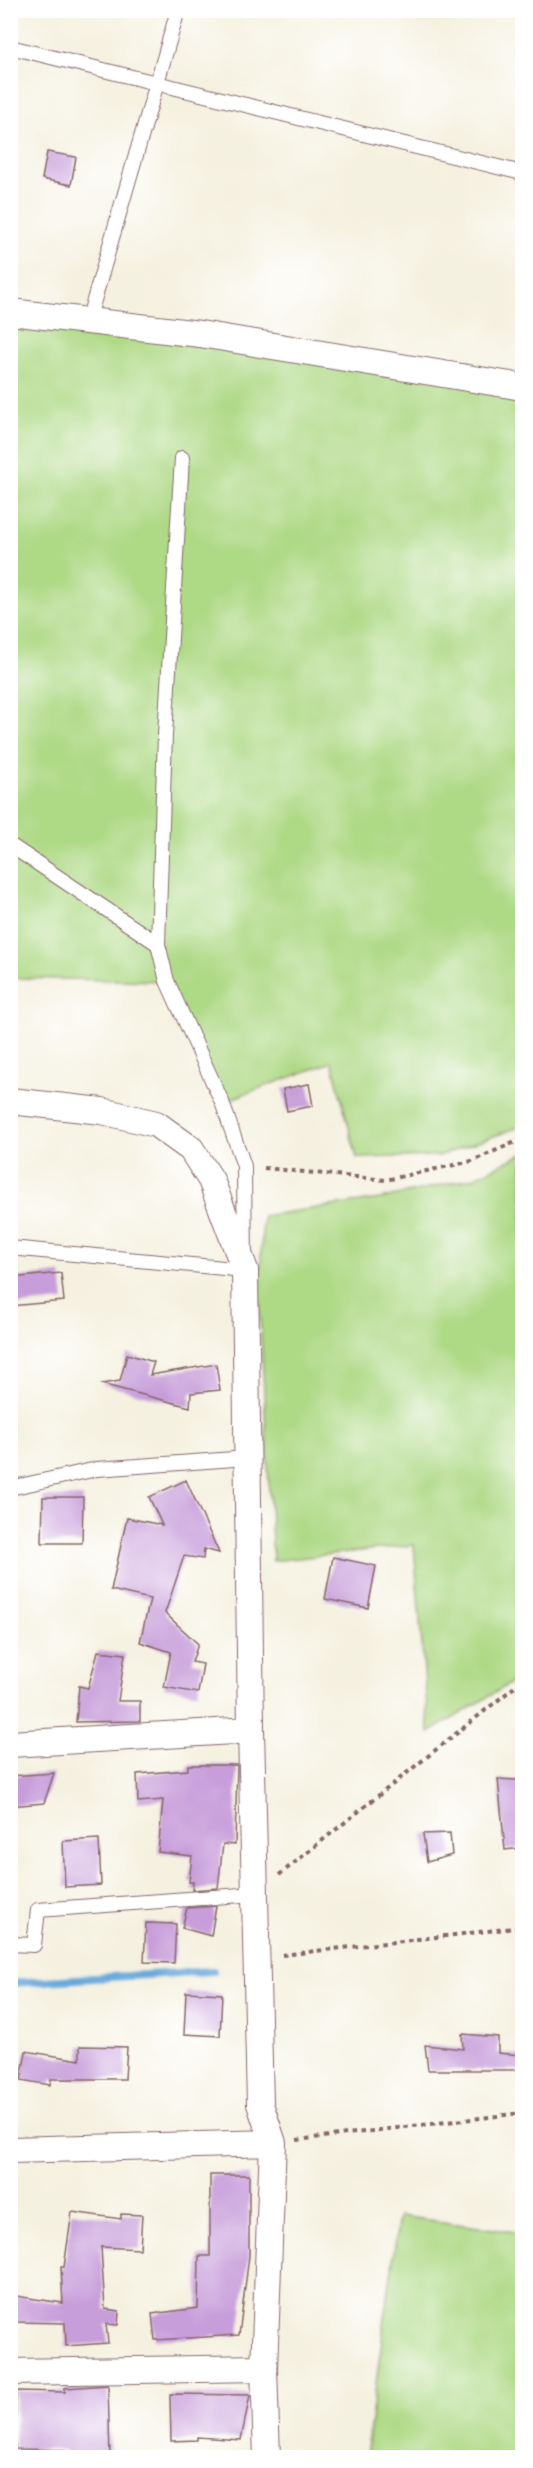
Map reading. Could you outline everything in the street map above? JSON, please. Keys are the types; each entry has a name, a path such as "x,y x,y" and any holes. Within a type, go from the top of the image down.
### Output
{"street":[{"path":"10,312 211,336 522,387"},
{"path":"10,1101 102,1111 156,1124 191,1149 211,1180 245,1270 251,1730 260,2104 273,2143 264,2368 267,2457"},
{"path":"10,1744 251,1730"},
{"path":"10,2150 273,2143"},
{"path":"10,2372 264,2368"}],"lane":[{"path":"88,321 178,10"},
{"path":"10,47 522,173"},
{"path":"10,1248 245,1270 244,1166 222,1102 167,981 158,944 165,735 182,458"},
{"path":"10,845 158,944"},
{"path":"10,1488 97,1469 248,1458"},
{"path":"10,1944 34,1945 38,1910 255,1894"}],"path":[{"path":"244,1166 386,1180 472,1161 522,1139"},
{"path":"255,1894 374,1802 522,1681"},
{"path":"257,1958 522,1927"},
{"path":"273,2143 522,2113"}],"green space":[{"path":"11,312 522,387 522,1126 439,1156 357,1158 332,1062 222,1102 167,981 11,978"},
{"path":"522,1154 522,1676 429,1733 414,1545 273,1561 259,1298 263,1216 380,1199 473,1178"},
{"path":"399,2216 522,2233 522,2457 366,2457"}],"building":[{"path":"47,152 76,157 71,185 42,179"},
{"path":"309,1084 313,1106 287,1111 283,1089"},
{"path":"61,1273 64,1301 10,1306 10,1278"},
{"path":"127,1354 154,1362 150,1375 216,1364 220,1390 191,1393 190,1407 101,1384 120,1381"},
{"path":"186,1480 219,1553 204,1549 203,1559 184,1556 165,1613 198,1644 192,1662 203,1664 198,1693 164,1687 171,1652 140,1642 150,1599 111,1590 127,1518 162,1525 149,1497"},
{"path":"43,1497 83,1497 82,1543 42,1543"},
{"path":"333,1557 376,1566 368,1608 325,1599"},
{"path":"98,1651 125,1654 118,1701 140,1701 140,1721 76,1722 79,1686 88,1688"},
{"path":"188,1765 237,1765 235,1845 223,1844 218,1888 192,1890 193,1882 189,1882 192,1856 158,1852 163,1800 138,1802 137,1774 188,1770"},
{"path":"54,1773 44,1803 10,1806 10,1776"},
{"path":"498,1779 518,1780 522,1848 505,1850"},
{"path":"450,1833 452,1855 427,1862 423,1834"},
{"path":"99,1839 101,1885 65,1887 63,1841"},
{"path":"216,1906 211,1936 182,1928 187,1908"},
{"path":"146,1923 176,1924 174,1963 144,1962"},
{"path":"186,1992 222,1994 220,2036 184,2034"},
{"path":"462,2034 498,2037 498,2053 521,2055 520,2070 428,2070 425,2045 463,2049"},
{"path":"80,2046 127,2047 125,2079 51,2079 50,2085 21,2080 26,2051 80,2060"},
{"path":"210,2175 249,2175 249,2256 239,2335 155,2340 152,2314 198,2308 199,2256 210,2256"},
{"path":"72,2212 121,2219 121,2214 142,2215 140,2249 101,2247 105,2309 119,2311 118,2325 106,2324 108,2343 66,2346 65,2323 14,2322 16,2296 63,2303 61,2267 64,2267"},
{"path":"108,2385 110,2457 65,2457 65,2450 15,2449 16,2391 65,2392 65,2388"},
{"path":"170,2394 250,2395 241,2440 197,2437 197,2440 171,2441"}],"waterway":[{"path":"10,1983 213,1971"}]}
